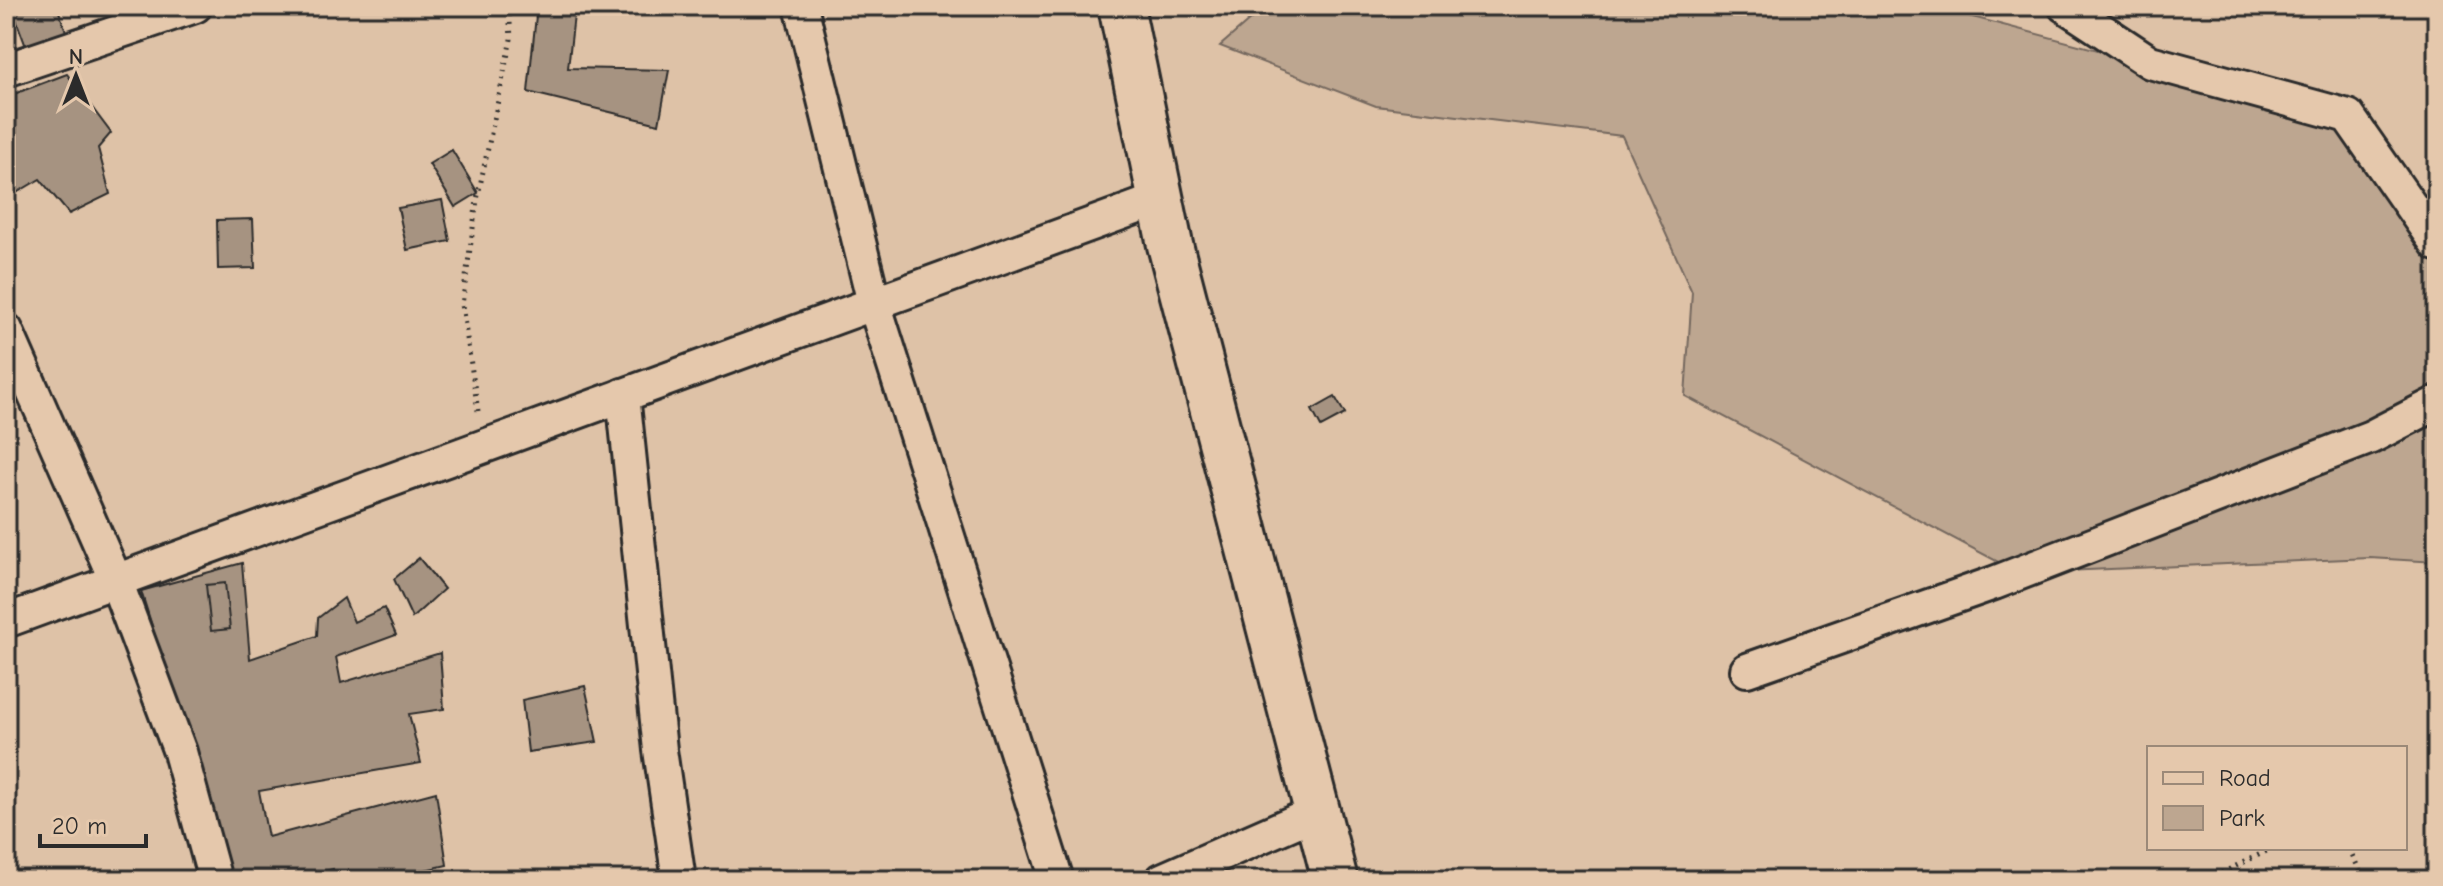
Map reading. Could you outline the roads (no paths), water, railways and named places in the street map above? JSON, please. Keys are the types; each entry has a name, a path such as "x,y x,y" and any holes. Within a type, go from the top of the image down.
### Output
{"main road":[{"path":"1121,6 1170,245 1335,880"}],"street":[{"path":"6,70 195,6"},
{"path":"801,6 874,303 1057,880"},
{"path":"2065,6 2150,62 2348,116 2437,244"},
{"path":"6,621 1160,199"},
{"path":"6,330 116,581 180,752 215,880"},
{"path":"623,395 660,750 679,880"},
{"path":"1747,670 1994,583 2371,437 2437,403"},
{"path":"1162,880 1317,812"}]}
